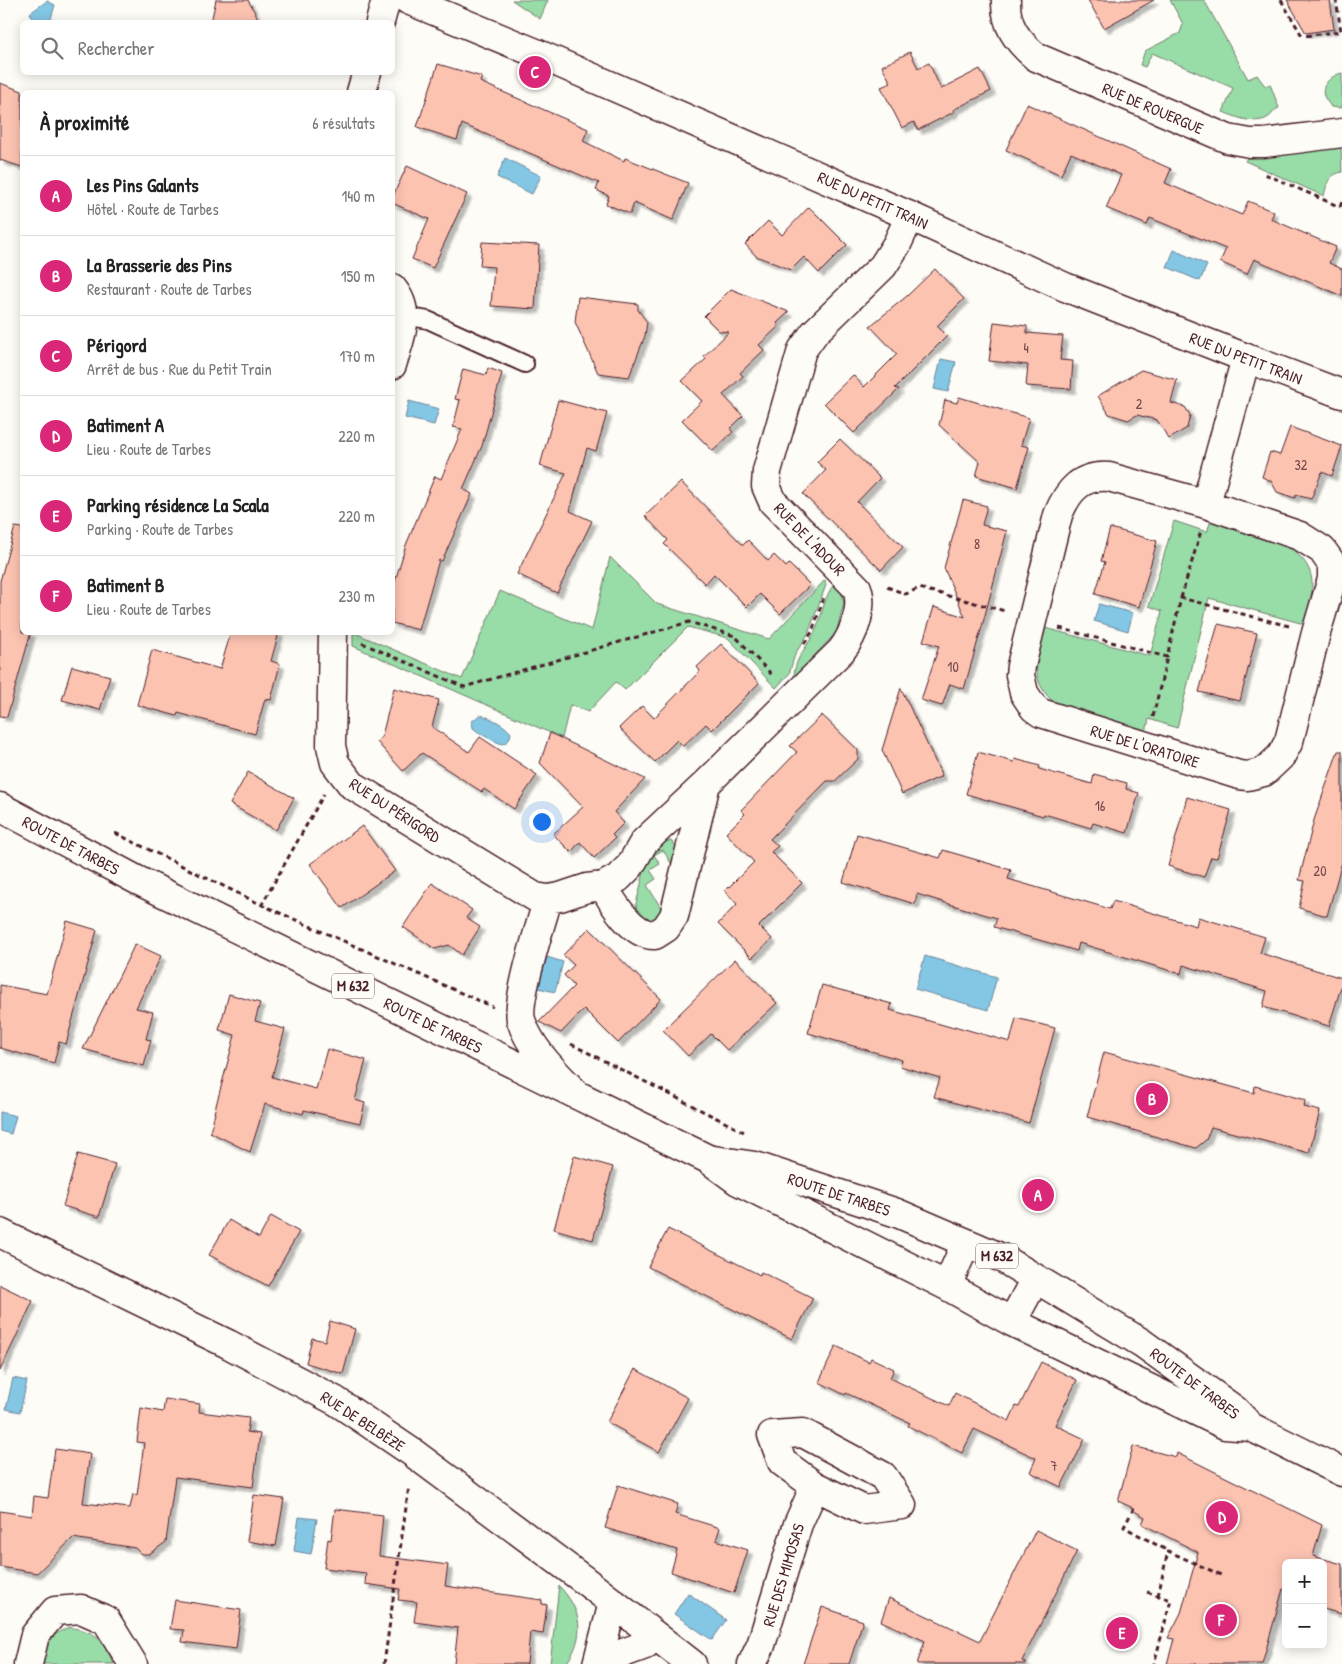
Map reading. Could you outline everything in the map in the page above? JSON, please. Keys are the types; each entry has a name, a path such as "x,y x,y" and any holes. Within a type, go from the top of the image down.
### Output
{"street":[{"path":"381,20 386,0"},
{"name":"RUE DU PETIT TRAIN","path":"408,0 536,53 910,216 1065,287 1342,394"},
{"name":"RUE DE ROUERGUE","path":"1006,0 1010,27 1020,43 1036,57 1215,134 1250,143 1264,144 1342,133"},
{"path":"362,90 366,75"},
{"name":"RUE DE L'ADOUR","path":"548,899 587,888 604,886 618,878 625,872 644,842 706,784 847,644 853,630 859,604 857,588 773,502 766,486 767,471 802,350 816,332 883,266 898,244 910,216"},
{"path":"395,292 402,303 404,316 395,353"},
{"path":"1208,504 1246,358"},
{"name":"RUE DE L'ORATOIRE","path":"1094,477 1109,477 1208,504 1300,536 1322,550 1332,564 1332,579 1316,633 1289,741 1281,756 1264,772 1248,776 1239,775 1050,717 1034,708 1024,693 1020,675 1058,515 1067,495 1080,483 1094,477"},
{"name":"RUE DU PÉRIGORD","path":"345,636 331,746 333,757 338,767 352,785 513,885 535,897 548,899"},
{"path":"604,886 618,909 642,932 654,935 666,928 674,916 706,784"},
{"name":"ROUTE DE TARBES","path":"0,807 137,880 708,1159 738,1181 947,1286 1012,1322 1225,1425 1251,1427"},
{"path":"548,899 521,999 521,1019 535,1046 577,1096"},
{"name":"ROUTE DE TARBES","path":"708,1159 755,1166 897,1213 1002,1258 1142,1343 1235,1410 1251,1427 1342,1472"},
{"name":"RUE DE BELBÈZE","path":"0,1233 228,1344 336,1402 414,1453 692,1664"},
{"name":"M 632","path":"947,1286 966,1243"},
{"name":"M 632","path":"1012,1322 1035,1278"},
{"name":"RUE DES MIMOSAS","path":"752,1664 761,1644 798,1524 815,1486"},
{"path":"598,1663 613,1603"},
{"path":"28,1664 35,1635 56,1611 81,1609 106,1620 133,1664"},
{"path":"598,1663 645,1645 652,1633"}],"lane":[{"path":"404,316 428,320 525,364"}],"path":[{"path":"1281,0 1300,34 1306,36 1341,31 1336,0"},
{"path":"1262,173 1341,207 1342,202"},
{"path":"1146,745 1181,598 1208,504"},
{"path":"802,648 812,632 826,592 839,568"},
{"path":"857,588 878,584 906,594 919,588 1167,657"},
{"path":"1181,598 1316,633"},
{"path":"345,636 464,687 689,622 735,636 794,697"},
{"path":"246,933 338,767"},
{"path":"113,832 262,905 521,1019"},
{"path":"564,1041 746,1134"},
{"path":"384,1664 414,1453"},
{"path":"1134,1508 1124,1527 1168,1551 1223,1576"},
{"path":"1158,1596 1168,1551"},
{"path":"1147,1592 1172,1600 1154,1664"}],"green space":[{"path":"512,0 548,0 540,19"},
{"path":"1170,0 1204,0 1248,79 1257,75 1265,86 1270,84 1279,108 1269,117 1262,120 1256,121 1239,118 1223,112 1233,88 1152,53 1145,67 1140,65 1145,51 1180,33 1183,24"},
{"path":"1342,73 1342,108 1331,107 1324,96 1325,84 1334,76"},
{"path":"1341,148 1342,172 1337,173 1331,178 1327,184 1324,196 1245,161 1247,158"},
{"path":"1211,520 1290,548 1300,556 1307,565 1312,582 1312,592 1304,624 1209,598 1177,728 1149,719 1146,732 1057,705 1041,687 1038,678 1037,660 1045,628 1150,656 1162,611 1149,606 1174,521 1207,532"},
{"path":"610,557 657,604 769,639 825,580 826,585 808,634 795,654 789,674 776,688 728,638 688,627 625,690 616,682 588,712 570,705 562,738 353,646 353,635 360,635 462,679 500,591 592,630"},
{"path":"835,583 841,591 844,603 836,633 794,677 799,657 814,633 826,599"},
{"path":"667,841 671,841 677,847 674,868 663,850 654,855 660,864 650,870 656,879 647,885 663,911 657,918 648,920 637,912 636,904 647,860"},
{"path":"559,1586 573,1604 577,1614 579,1633 577,1643 566,1664 550,1664"},
{"path":"69,1627 93,1634 98,1638 106,1648 114,1664 40,1664 48,1641"}],"water":[{"path":"47,1 55,5 51,20 34,20 30,13"},
{"path":"505,158 541,176 532,194 497,177"},
{"path":"1174,250 1207,265 1200,281 1167,267"},
{"path":"941,359 956,362 948,392 934,389"},
{"path":"409,401 439,409 434,425 405,418"},
{"path":"1099,604 1133,613 1128,631 1094,621"},
{"path":"480,715 505,727 511,733 508,740 502,744 473,728 472,721"},
{"path":"925,956 997,977 988,1010 915,989"},
{"path":"547,957 563,962 555,992 538,988"},
{"path":"0,1112 16,1116 11,1134 0,1131"},
{"path":"13,1378 27,1381 20,1412 6,1409"},
{"path":"299,1517 317,1519 311,1554 294,1551"},
{"path":"688,1593 726,1620 712,1640 674,1614"}],"building":[{"path":"216,0 248,0 259,20 211,20"},
{"path":"1088,0 1154,0 1104,28"},
{"path":"1287,0 1330,0 1334,29 1306,33"},
{"path":"910,52 918,68 929,63 941,89 980,69 991,91 918,130 914,122 902,128 881,87 891,83 882,66"},
{"path":"438,64 482,77 480,82 588,129 583,141 624,161 625,158 688,183 673,220 634,203 630,214 606,204 609,196 596,190 599,183 462,124 457,140 417,127"},
{"path":"0,83 20,90 20,166 0,160"},
{"path":"1027,104 1171,169 1165,183 1242,215 1248,201 1274,212 1271,219 1336,247 1329,263 1342,269 1342,296 1254,259 1247,274 1220,262 1226,249 1150,218 1147,225 1106,208 1121,175 1071,153 1061,175 1006,150"},
{"path":"407,166 467,194 433,268 412,259 429,219 395,204 395,192"},
{"path":"809,207 847,245 819,273 804,257 791,270 756,256 745,244 768,221 782,235"},
{"path":"482,242 539,245 535,309 491,306 494,267 480,266"},
{"path":"935,269 964,299 937,326 947,336 895,388 899,389 854,433 824,403 853,375 864,387 897,354 870,326 907,296"},
{"path":"731,289 789,312 777,323 779,326 759,345 764,350 740,373 743,376 723,395 743,416 730,429 733,432 713,451 682,420 702,401 682,381 706,359 704,356 729,332 719,331 704,316"},
{"path":"578,297 638,304 638,310 647,322 645,336 629,377 598,373 575,322"},
{"path":"994,322 1027,326 1027,333 1063,336 1060,360 1073,361 1071,389 1026,386 1028,365 989,361"},
{"path":"488,368 502,373 482,446 463,489 472,494 442,561 439,560 419,630 395,624 395,581 406,545 435,476 441,479 462,429 453,427 460,400 455,399 463,369 486,375"},
{"path":"1141,370 1177,380 1171,403 1185,407 1190,415 1187,428 1169,439 1157,420 1137,415 1128,420 1109,414 1098,396"},
{"path":"959,397 1029,418 1021,445 1029,447 1017,488 976,476 980,462 939,425 945,400 957,403"},
{"path":"558,400 607,413 596,451 587,448 570,511 592,521 557,593 517,574 566,473 540,466"},
{"path":"1290,427 1342,446 1332,476 1322,472 1311,499 1296,495 1295,498 1277,492 1271,481 1262,477 1270,452 1280,455"},
{"path":"840,439 880,478 857,502 903,547 881,570 803,494 826,470 817,462"},
{"path":"681,482 743,545 748,540 768,561 774,555 786,567 789,564 810,585 780,614 760,594 747,607 714,574 705,584 664,544 668,540 645,516"},
{"path":"963,500 987,506 982,525 1007,531 964,689 950,684 942,706 921,700 939,646 923,641 934,607 965,617 944,568"},
{"path":"15,527 20,528 20,635 30,635 7,717 0,716 0,581"},
{"path":"1110,528 1157,541 1139,607 1095,594 1105,562 1101,561"},
{"path":"1218,624 1257,633 1240,701 1199,692"},
{"path":"230,635 278,635 271,661 280,664 271,700 265,699 255,734 178,713 177,716 137,705 152,650 220,669"},
{"path":"721,644 759,683 712,730 706,724 683,746 677,740 655,762 619,728 642,706 654,718 700,671 697,667"},
{"path":"72,666 110,676 100,710 62,700"},
{"path":"394,688 439,700 432,727 469,752 480,737 537,775 514,809 484,789 482,792 422,753 403,771 377,742 382,736"},
{"path":"901,688 942,776 902,794 882,750"},
{"path":"822,715 858,750 858,759 835,781 827,781 770,839 778,846 771,852 802,883 759,926 772,939 752,958 718,924 737,904 725,891 754,862 726,833 745,814 741,810 797,752 790,746"},
{"path":"550,733 645,779 614,812 624,823 612,835 615,838 594,858 580,842 571,852 553,834 583,807 540,763"},
{"path":"1338,751 1342,751 1342,862 1327,916 1299,908 1305,881 1299,880 1314,820"},
{"path":"978,752 1014,762 1015,759 1040,766 1039,769 1092,784 1094,774 1127,783 1126,789 1139,793 1127,833 1093,823 1091,828 966,794"},
{"path":"248,772 294,798 276,830 230,804"},
{"path":"1187,797 1231,810 1217,858 1211,857 1204,877 1168,866"},
{"path":"362,826 395,871 342,908 310,864"},
{"path":"857,834 940,858 943,850 1011,870 1008,879 1110,909 1113,901 1196,926 1198,917 1265,937 1260,953 1342,978 1342,984 1329,1026 1263,1007 1267,991 1183,965 1181,974 1079,943 1077,951 994,927 997,918 917,894 915,904 843,882"},
{"path":"432,883 472,910 466,918 480,927 462,955 449,945 435,949 403,927"},
{"path":"67,921 97,930 66,1044 59,1042 54,1063 0,1048 0,985 47,994"},
{"path":"589,928 661,999 618,1043 584,1009 561,1033 539,1022 574,986 564,975 574,965 563,955"},
{"path":"135,944 161,956 136,1008 153,1012 146,1039 151,1040 144,1066 83,1049"},
{"path":"735,959 777,1003 727,1050 711,1034 688,1056 663,1030"},
{"path":"822,985 892,1004 890,1010 1010,1042 1016,1018 1055,1028 1029,1123 934,1097 940,1078 900,1066 902,1060 808,1033"},
{"path":"229,994 260,1003 255,1021 285,1029 272,1077 316,1089 327,1049 366,1060 355,1100 365,1103 360,1123 304,1110 303,1114 265,1104 250,1152 210,1132 235,1035 219,1030"},
{"path":"1104,1052 1254,1093 1255,1086 1305,1100 1304,1107 1320,1111 1309,1153 1211,1127 1206,1140 1196,1148 1087,1117"},
{"path":"78,1154 115,1164 99,1217 63,1206"},
{"path":"574,1156 613,1167 593,1240 554,1229"},
{"path":"271,1216 299,1232 268,1286 209,1255 229,1220 259,1238"},
{"path":"668,1229 760,1275 761,1272 813,1298 792,1339 648,1267"},
{"path":"0,1285 33,1301 0,1371"},
{"path":"330,1321 355,1329 343,1374 306,1363 312,1338 325,1341"},
{"path":"836,1346 869,1362 871,1358 894,1369 890,1378 949,1406 955,1393 1009,1421 1016,1406 1019,1407 1041,1362 1077,1380 1055,1425 1085,1439 1061,1487 1030,1472 1036,1458 974,1429 962,1453 908,1426 910,1423 819,1382"},
{"path":"635,1369 688,1398 659,1452 607,1422"},
{"path":"165,1399 200,1404 199,1412 249,1418 247,1432 260,1434 253,1487 175,1477 166,1542 149,1554 141,1554 135,1548 73,1538 37,1573 0,1567 0,1511 32,1516 34,1496 48,1498 55,1449 90,1454 83,1503 130,1508 133,1494 137,1495 144,1443 137,1442 141,1408 163,1412"},
{"path":"1133,1446 1176,1457 1177,1453 1322,1525 1313,1556 1324,1559 1282,1559 1282,1593 1262,1664 1167,1664 1174,1639 1168,1638 1181,1613 1198,1552 1142,1524 1145,1517 1132,1510 1133,1508 1118,1501"},
{"path":"618,1485 678,1504 675,1514 720,1528 716,1540 748,1550 734,1593 671,1572 677,1550 605,1528"},
{"path":"254,1495 284,1499 276,1546 247,1541"},
{"path":"335,1509 383,1515 379,1556 448,1565 445,1586 542,1600 542,1604 547,1605 543,1634 530,1632 527,1664 454,1664 458,1628 414,1622 417,1602 398,1600 400,1589 365,1584 366,1573 324,1568 328,1539 331,1540"},
{"path":"1036,1530 1077,1551 1022,1661 1027,1664 917,1664 925,1641 881,1621 889,1598 980,1641"},
{"path":"1327,1560 1342,1564 1342,1614 1327,1610"},
{"path":"175,1600 241,1610 236,1649 182,1642 184,1630 170,1629"},
{"path":"822,1607 863,1621 849,1664 803,1664"}],"place":[{"name":"Périgord","path":"535,72"},
{"name":"La Brasserie des Pins","path":"1152,1099"},
{"name":"Les Pins Galants","path":"1038,1195"},
{"name":"Batiment A","path":"1222,1517"},
{"name":"Batiment B","path":"1221,1620"},
{"name":"Parking résidence La Scala","path":"1122,1633"}]}
